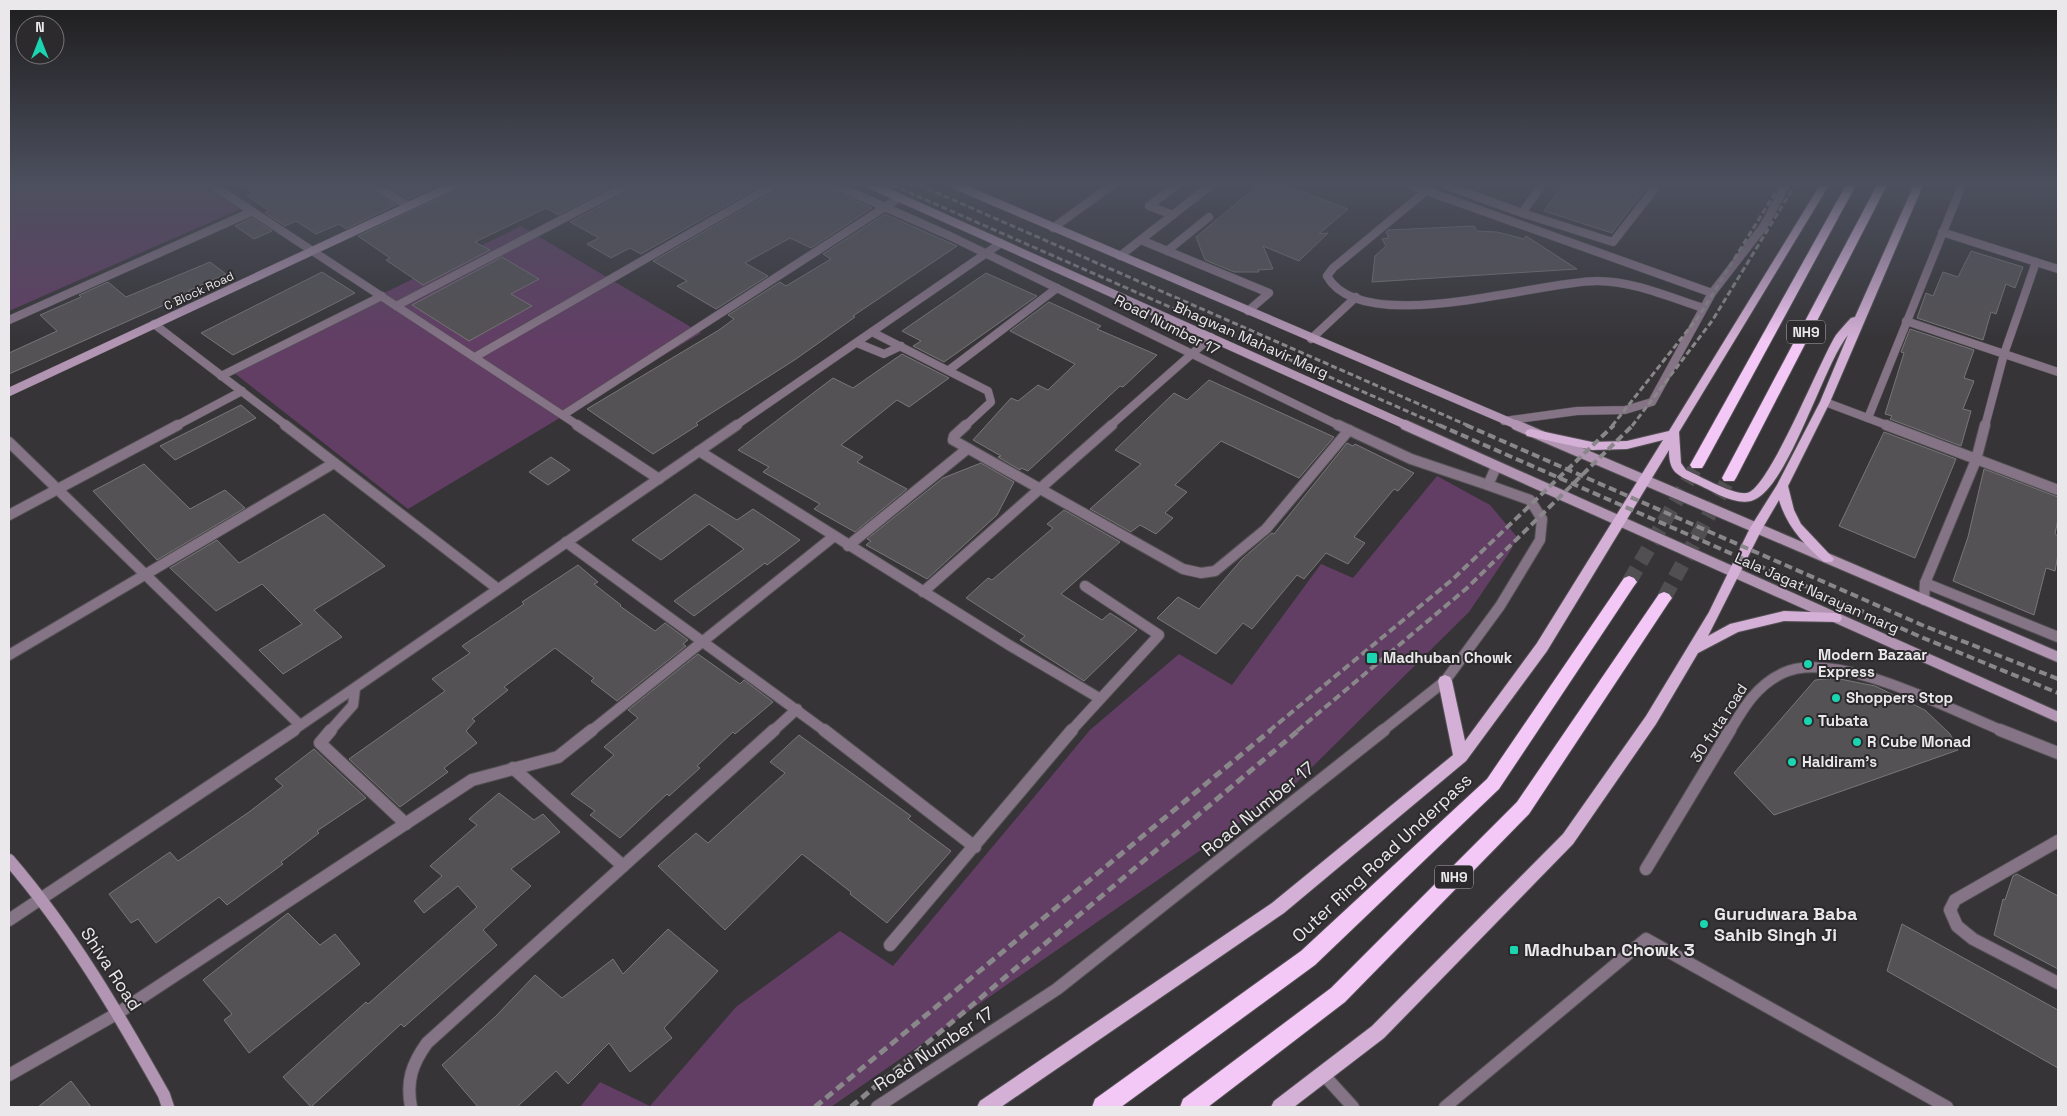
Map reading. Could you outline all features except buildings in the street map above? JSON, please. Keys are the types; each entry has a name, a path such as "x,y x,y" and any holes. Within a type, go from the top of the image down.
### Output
{"highway":[{"name":"NH9","path":"1697,465 1822,237"},
{"name":"NH9","path":"1729,478 1855,237"},
{"name":"Outer Ring Road Underpass","path":"1104,1107 1308,958 1493,784 1629,582"},
{"name":"NH9","path":"1191,1107 1338,995 1523,808 1664,598"}],"main road":[{"name":"C Block Road","path":"9,392 343,237"},
{"name":"Bhagwan Mahavir Marg","path":"988,237 1619,521"},
{"name":"Bhagwan Mahavir Marg","path":"1075,237 1644,481"},
{"path":"986,1107 1278,908 1462,757 1542,647 1793,237"},
{"path":"1280,1107 1378,1032 1568,839 1651,720 1693,649 1756,528 1782,486 1826,402 1860,315 1895,237"},
{"path":"1674,433 1674,464 1682,473 1732,495 1749,497 1761,490 1781,461 1802,413 1841,336 1860,315"},
{"path":"1531,433 1592,446 1627,445 1674,433"},
{"path":"1644,481 2058,657"},
{"path":"1782,486 1786,511 1801,534 1828,559"},
{"name":"Lala Jagat Narayan marg","path":"1619,521 2058,716"},
{"path":"1693,649 1735,628 1784,616 1835,618"},
{"path":"1445,681 1462,757"},
{"name":"Shiva Road","path":"9,860 41,896 118,1013 164,1095 168,1107"}],"street":[{"path":"9,320 195,237"},
{"path":"291,237 659,478"},
{"path":"396,306 528,237"},
{"path":"475,357 683,237"},
{"path":"563,416 838,237"},
{"name":"Road Number 17","path":"877,1107 1057,989 1445,681 1500,606 1540,540 1542,519 1540,513 1530,500 1432,468 1191,356 953,237"},
{"path":"1120,256 1145,237"},
{"path":"1167,250 1183,237"},
{"path":"1370,237 1333,268 1327,276 1328,281 1337,290 1380,304 1424,306 1595,281 1637,287 1703,308"},
{"path":"1555,237 1712,293"},
{"path":"1598,237 1613,242 1617,237"},
{"path":"1504,421 1578,410 1644,407 1652,402 1712,293 1755,237"},
{"path":"1868,418 1940,237"},
{"path":"1958,237 2058,269"},
{"path":"1141,240 1269,293 1248,312"},
{"path":"9,920 41,896 355,689 1001,243"},
{"path":"1924,600 1925,583 1976,460 2004,354 2036,262"},
{"path":"949,370 1057,288"},
{"path":"221,376 382,296"},
{"path":"1311,339 1356,297"},
{"path":"1906,322 2058,372"},
{"path":"154,324 498,589"},
{"path":"872,332 949,370 988,391 992,396 991,402 954,436 953,440 1183,569 1201,573 1215,571 1266,528 1349,430"},
{"path":"923,592 1211,337"},
{"path":"857,343 884,356 890,355 901,346"},
{"path":"9,515 242,391"},
{"path":"1826,402 2058,490"},
{"path":"9,442 300,725"},
{"path":"848,546 967,449"},
{"path":"699,451 833,537 1099,698"},
{"path":"9,655 334,463"},
{"path":"1488,485 1496,467"},
{"path":"9,1075 118,1013 472,780 494,772 542,764 558,757 833,537"},
{"path":"566,542 702,643 797,710 975,847"},
{"path":"1925,583 2058,637"},
{"path":"890,945 975,847 1099,698 1159,635 1084,586"},
{"name":"30 futa road","path":"1646,869 1749,700 1761,685 1780,673 1810,666 1847,672 1886,682 2058,753"},
{"path":"355,689 356,699 354,706 324,735 320,742 406,824"},
{"path":"411,1107 407,1087 414,1060 427,1043 797,710"},
{"path":"513,768 623,866"},
{"path":"2058,841 1955,900 1950,910 1957,926 1973,939 2058,983"},
{"path":"1445,1107 1646,939 1948,1107"},
{"path":"1323,1074 1353,1107"}],"shaded area":[{"path":"9,237 176,237 9,311"},
{"path":"498,237 540,237 701,333 408,509 229,369"},
{"path":"1437,476 1490,505 1517,537 1511,550 1469,612 1293,786 831,1107 580,1107 600,1082 650,1106 736,1007 840,931 893,966 1090,730 1179,654 1232,685 1321,564 1353,578"}],"tunnel":[{"path":"1629,582 1697,465"},
{"path":"1664,598 1729,478"}],"railway":[{"path":"1011,237 1441,426"},
{"path":"1038,237 1469,426"},
{"path":"1612,426 1699,316 1748,237"},
{"path":"1632,426 1712,321 1763,237"},
{"path":"1439,425 1559,478"},
{"path":"1466,425 1567,470"},
{"path":"1567,470 1614,425"},
{"path":"1581,476 1632,426"},
{"path":"1559,478 1567,470"},
{"path":"1567,470 1581,476"},
{"path":"1573,484 1581,476"},
{"path":"1581,476 1922,625 2058,679"},
{"path":"1269,731 1453,579 1559,478"},
{"path":"1559,478 1573,484"},
{"path":"1297,731 1467,588 1573,484"},
{"path":"1573,484 1921,637 2058,693"},
{"path":"815,1107 1271,730"},
{"path":"851,1107 1299,730"}],"place":[{"name":"Madhuban Chowk","path":"1372,658"},
{"name":"Modern Bazaar Express","path":"1808,664"},
{"name":"Shoppers Stop","path":"1836,698"},
{"name":"Tubata","path":"1808,721"},
{"name":"R Cube Monad","path":"1857,742"},
{"name":"Haldiram's","path":"1792,762"},
{"name":"Gurudwara Baba Sahib Singh Ji","path":"1704,924"},
{"name":"Madhuban Chowk 3","path":"1514,950"}]}
